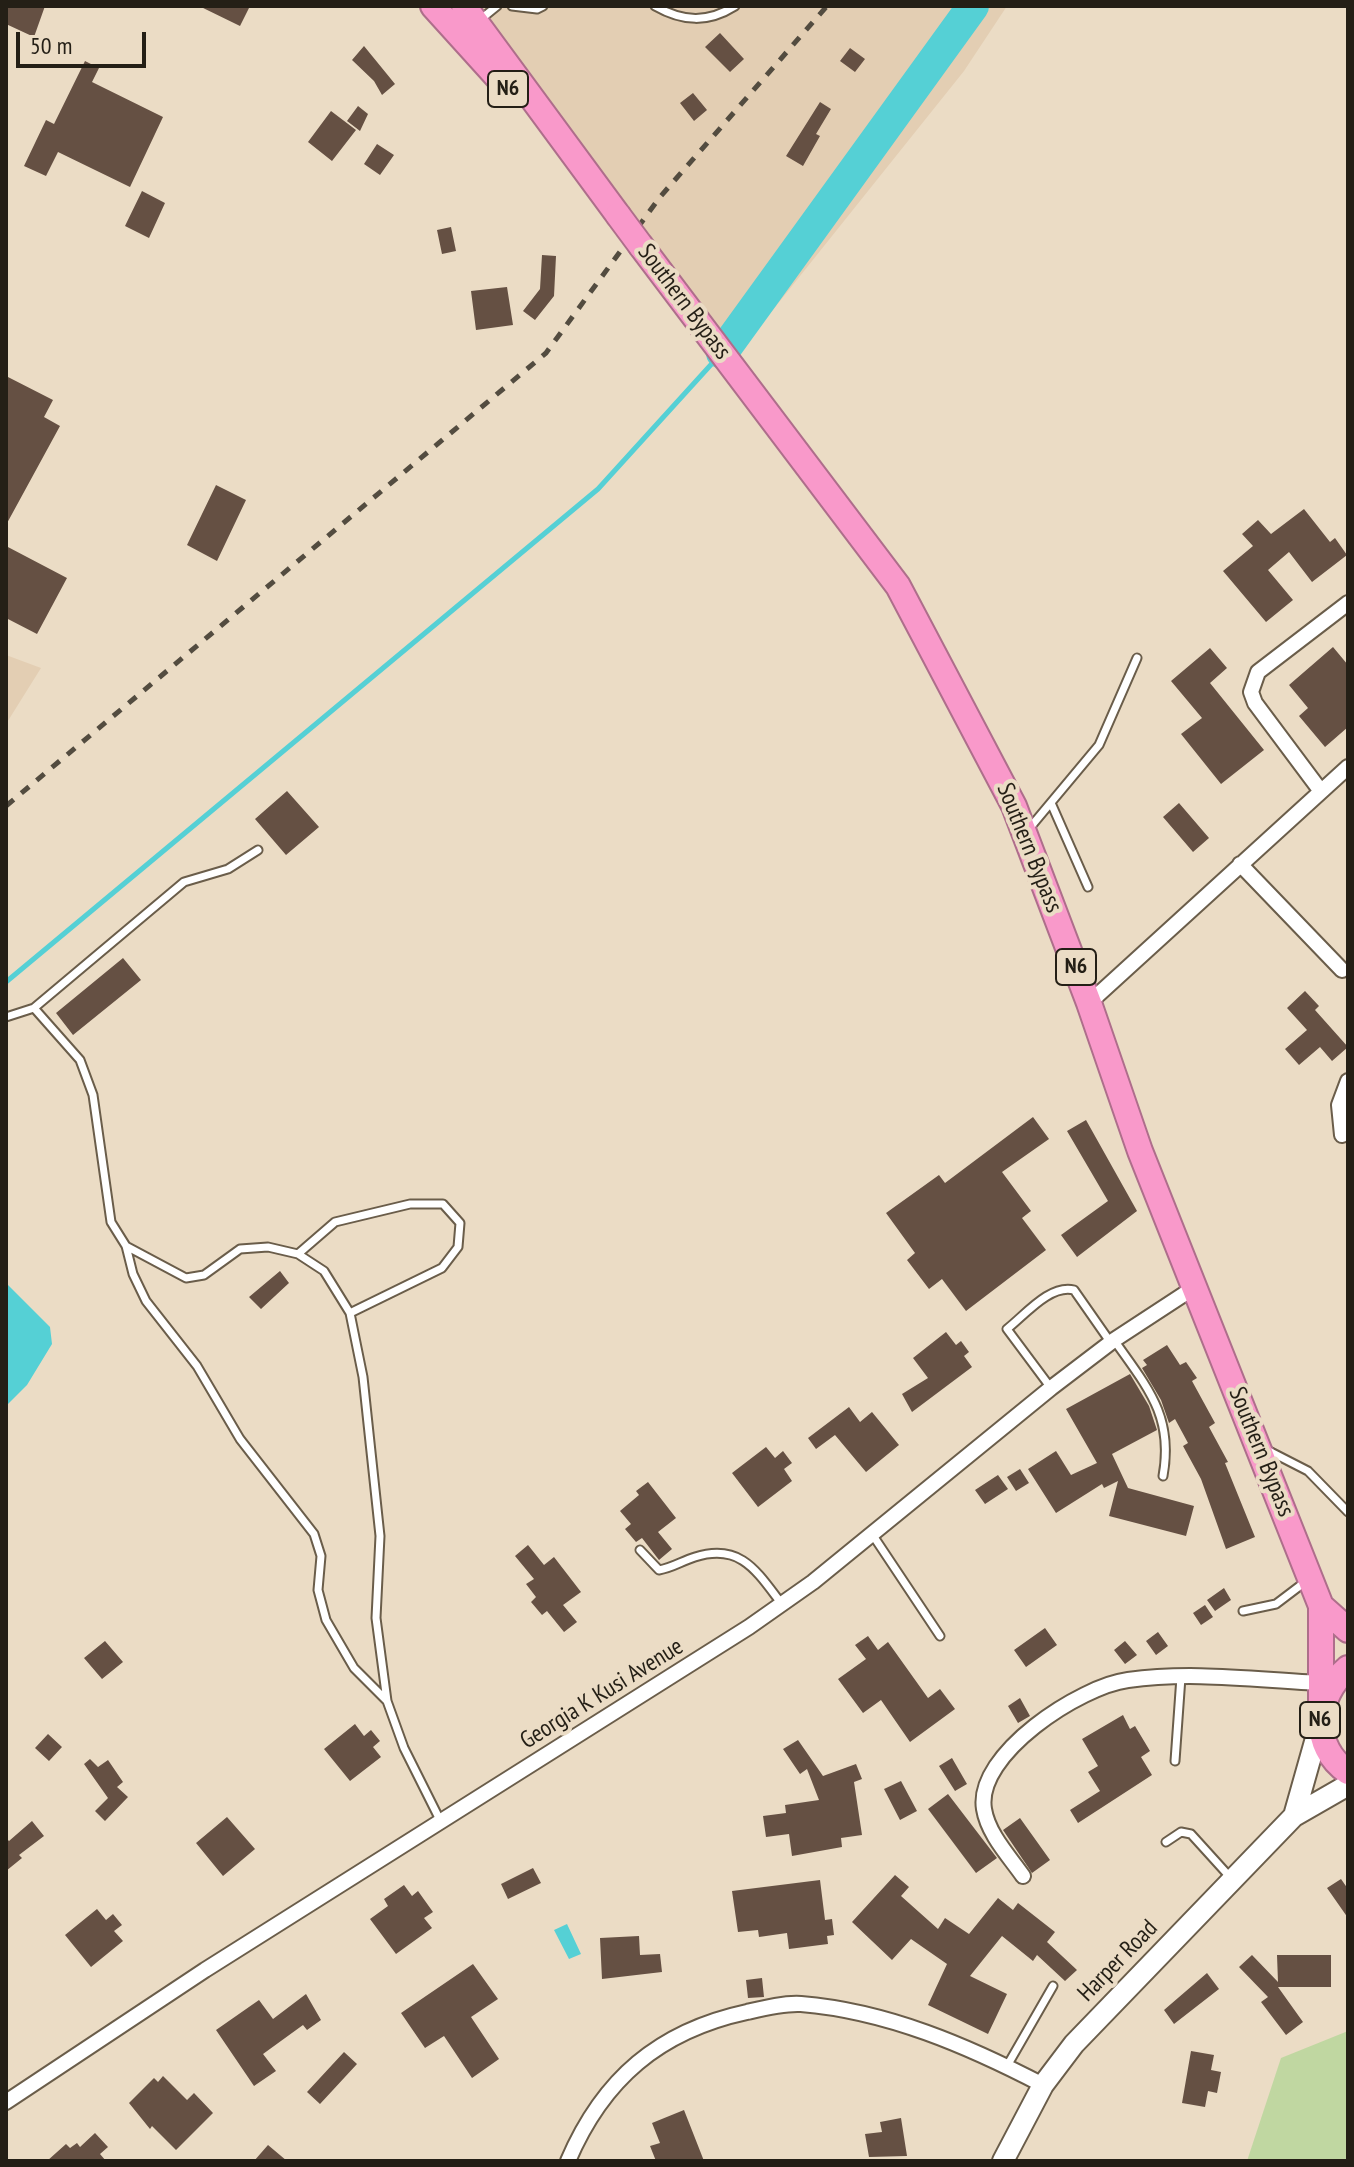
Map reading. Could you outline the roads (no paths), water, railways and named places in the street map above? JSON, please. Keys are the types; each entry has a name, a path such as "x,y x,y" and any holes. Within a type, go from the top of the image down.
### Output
{"highway":[{"name":"Southern Bypass","path":"433,6 584,171"},
{"name":"Southern Bypass","path":"470,14 912,609 1025,833 1140,1151 1321,1606 1321,1715"},
{"name":"Southern Bypass","path":"1321,1606 1348,1630"},
{"name":"N6","path":"1348,1668 1331,1686 1321,1715 1331,1756 1348,1772"}],"main road":[{"name":"Harper Road","path":"1294,1816 1321,1715"},
{"name":"Harper Road","path":"1003,2161 1043,2085 1074,2044 1234,1882 1294,1816 1348,1785"}],"street":[{"path":"1320,790 1255,703 1252,681 1258,672 1348,603"},
{"path":"1089,1003 1348,767"},
{"path":"1240,864 1342,970"},
{"path":"1342,1135 1339,1105 1348,1081"},
{"name":"Georgia K Kusi Avenue","path":"6,2102 440,1820 700,1659 872,1534 1113,1341 1195,1287"},
{"path":"1023,1876 993,1834 984,1810 984,1789 1009,1747 1079,1697 1124,1680 1181,1674 1322,1683"},
{"path":"568,2161 589,2116 627,2071 670,2038 741,2013 798,2004 859,2013 968,2047 1043,2085"}],"lane":[{"path":"470,14 497,6"},
{"path":"512,6 537,9 543,6"},
{"path":"655,6 685,19 716,18 735,6"},
{"path":"1025,833 1104,738 1137,658"},
{"path":"1051,803 1088,887"},
{"path":"6,1017 34,1008 184,882 228,869 258,850"},
{"path":"34,1008 80,1060 89,1083 111,1222 126,1246 133,1274 146,1301 197,1366 240,1439 314,1534 321,1556 318,1590 326,1620 354,1668 387,1701"},
{"path":"298,1254 335,1222 410,1204 443,1204 460,1223 458,1247 442,1268 350,1313"},
{"path":"126,1246 186,1278 204,1275 240,1249 268,1247 298,1254 324,1271 350,1313 363,1377 380,1536 376,1618 387,1701 404,1748 440,1820"},
{"path":"1051,1388 1007,1329 1054,1292 1064,1288 1074,1290 1150,1391 1165,1425 1168,1447 1163,1476"},
{"path":"1258,1446 1308,1471 1348,1512"},
{"path":"872,1534 940,1636"},
{"path":"640,1550 659,1570 713,1552 730,1552 760,1575 781,1603"},
{"path":"1243,1611 1276,1604 1310,1578"},
{"path":"1175,1761 1181,1674"},
{"path":"1166,1842 1181,1832 1191,1834 1234,1882"},
{"path":"1007,2066 1053,1986"}],"water":[{"path":"6,1283 50,1327 52,1344 27,1385 6,1406"},
{"path":"567,1924 581,1954 569,1959 554,1930"}],"waterway":[{"path":"722,353 973,6"},
{"path":"6,982 598,489 717,358"}],"railway":[{"path":"6,806 546,353 660,197 827,6"}]}
